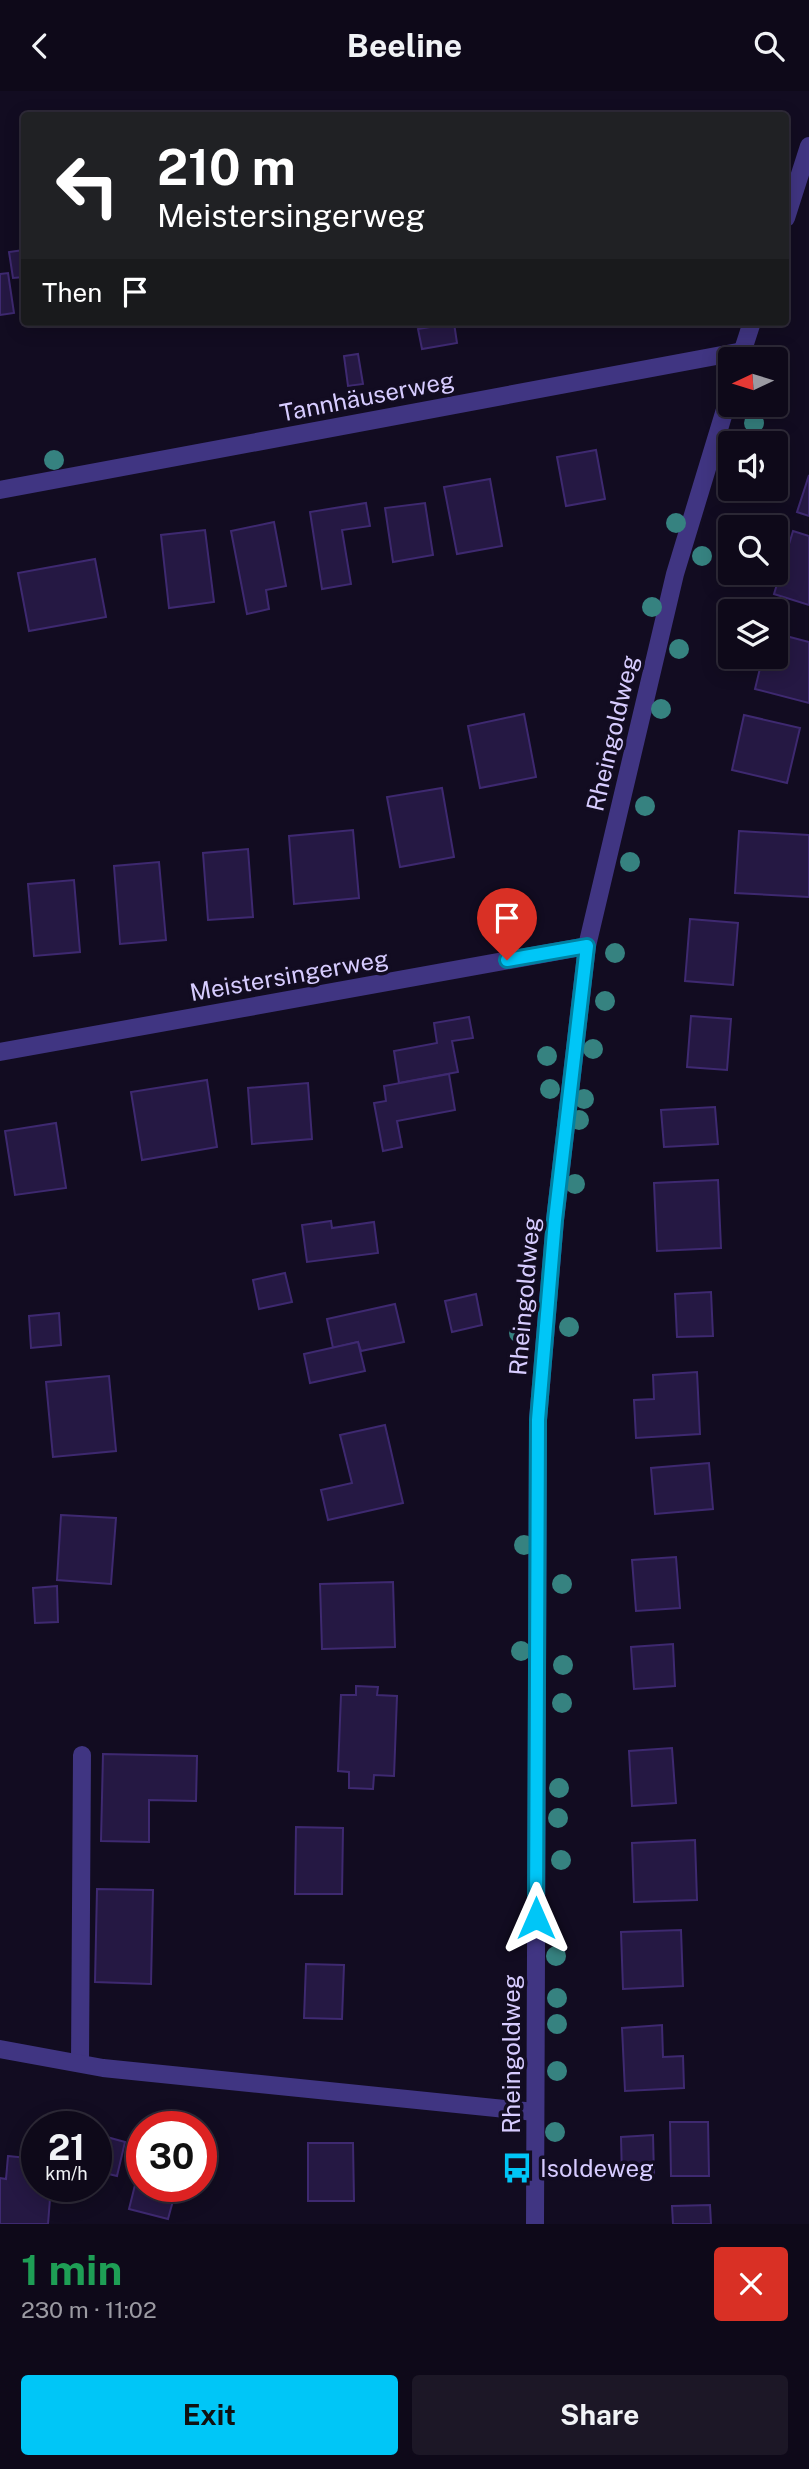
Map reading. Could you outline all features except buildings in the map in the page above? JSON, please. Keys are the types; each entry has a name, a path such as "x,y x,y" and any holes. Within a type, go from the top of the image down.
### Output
{"street":[{"path":"789,209 809,146"},
{"path":"744,347 751,326"},
{"name":"Tannhäuserweg","path":"0,490 718,359"},
{"name":"Rheingoldweg","path":"535,2224 538,1420 555,1220 587,946 675,574 723,417"},
{"name":"Meistersingerweg","path":"0,1052 587,946"},
{"path":"79,2063 82,1755"},
{"path":"0,2049 79,2063 535,2112"}],"place":[{"name":"Isoldeweg","path":"517,2168"}],"route":[{"path":"507,960 587,946 555,1220 538,1420 536,1918"}]}
